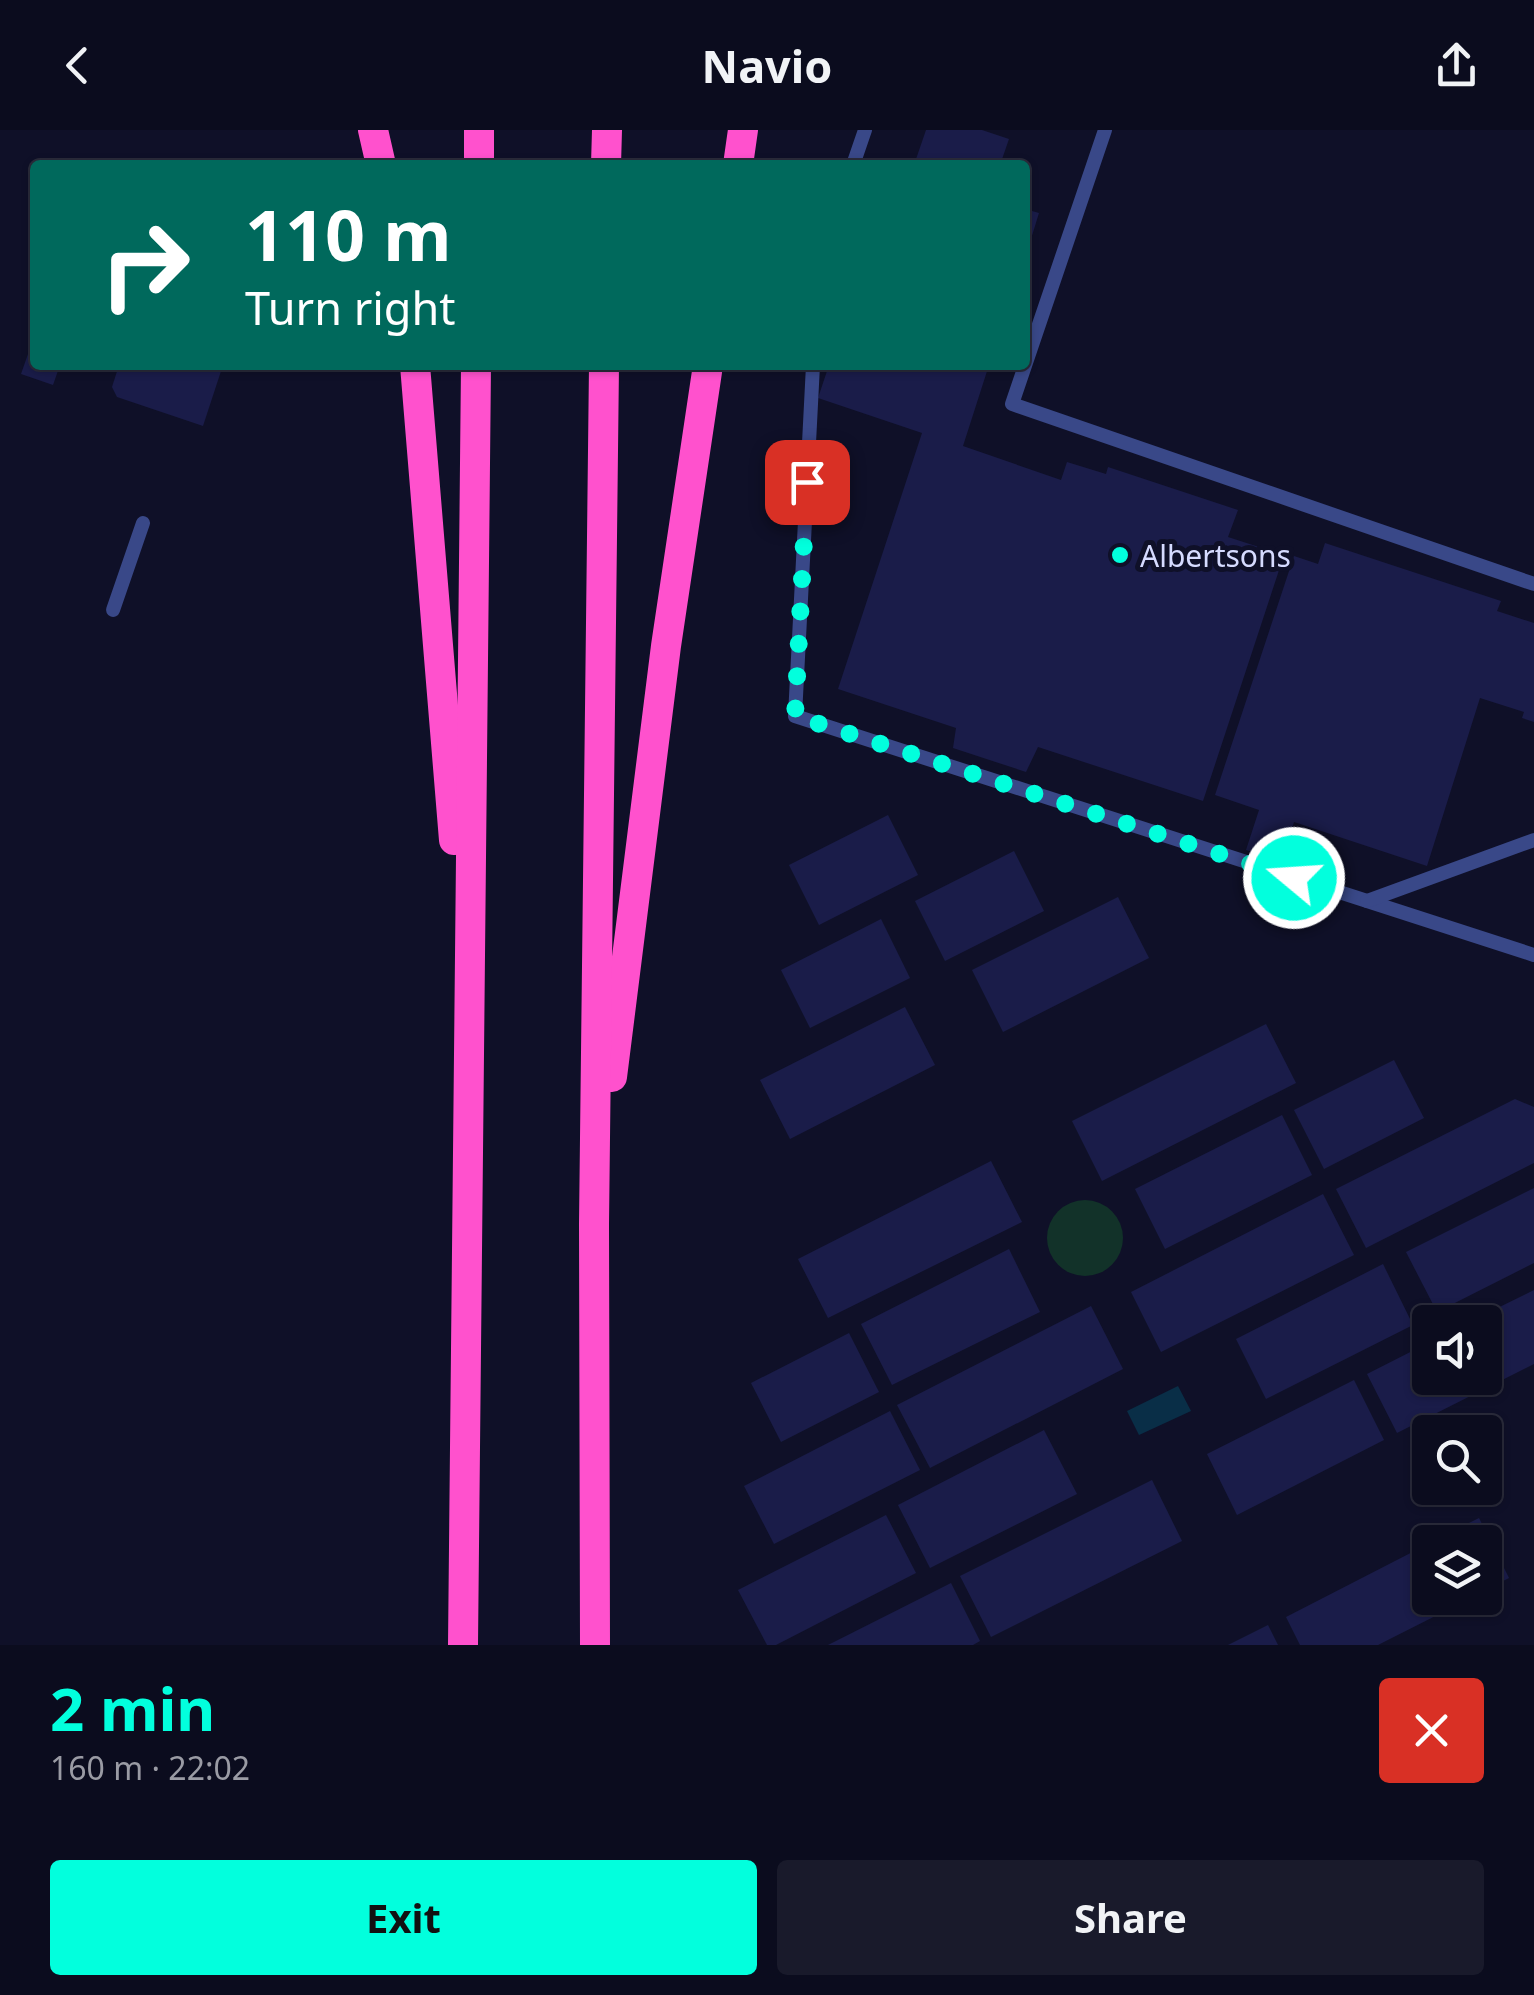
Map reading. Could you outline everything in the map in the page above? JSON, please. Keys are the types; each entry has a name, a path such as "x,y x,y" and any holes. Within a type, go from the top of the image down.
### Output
{"highway":[{"path":"374,130 381,160"},
{"path":"478,160 479,130"},
{"path":"606,130 606,160"},
{"path":"739,160 743,130"},
{"path":"415,370 434,641 469,992"},
{"path":"463,1645 476,370"},
{"path":"594,1645 594,1224 604,370"},
{"path":"594,1224 666,646 707,370"}],"lane":[{"path":"855,160 865,130"},
{"path":"1030,350 1103,131"},
{"path":"813,370 795,716 1534,956"},
{"path":"1023,370 1012,404 1534,584"},
{"path":"113,610 143,524"},
{"path":"1366,901 1534,840"}],"green space":[{"path":"1085,1200 1112,1211 1123,1238 1112,1265 1085,1276 1058,1265 1047,1238 1058,1211"}],"water":[{"path":"1178,1386 1191,1411 1139,1435 1127,1411"}],"building":[{"path":"926,130 982,130 1009,139 1002,160 916,160"},
{"path":"1030,210 1039,213 1030,242"},
{"path":"30,348 30,370 58,370 53,385 21,374"},
{"path":"117,370 221,370 203,426 117,397 112,387"},
{"path":"827,370 987,370 963,446 1061,480 1067,462 1106,474 1108,467 1238,510 1228,537 1284,555 1203,801 1038,747 1026,772 953,748 956,728 838,689 922,433 818,398"},
{"path":"1325,543 1501,601 1497,611 1534,623 1534,722 1522,718 1524,712 1480,698 1427,866 1294,822 1282,862 1246,850 1259,810 1215,795 1294,556 1318,564"},
{"path":"888,815 918,875 819,925 789,865"},
{"path":"1014,851 1044,911 945,961 915,901"},
{"path":"1118,897 1149,958 1003,1032 972,970"},
{"path":"881,919 910,978 810,1028 781,970"},
{"path":"905,1007 935,1065 790,1139 760,1080"},
{"path":"1266,1024 1296,1083 1102,1181 1072,1121"},
{"path":"1394,1060 1424,1118 1324,1169 1294,1110"},
{"path":"1515,1099 1534,1107 1534,1163 1366,1248 1336,1189"},
{"path":"1282,1115 1312,1175 1165,1249 1135,1189"},
{"path":"991,1161 1022,1222 828,1318 798,1259"},
{"path":"1534,1188 1534,1263 1451,1305 1433,1305 1406,1252"},
{"path":"1323,1194 1354,1255 1161,1352 1131,1292"},
{"path":"1009,1249 1040,1312 892,1385 861,1324"},
{"path":"1383,1264 1412,1323 1266,1399 1236,1339"},
{"path":"1534,1290 1534,1364 1502,1380 1502,1306"},
{"path":"1091,1306 1123,1369 930,1468 897,1405"},
{"path":"849,1333 879,1392 781,1442 751,1383"},
{"path":"1412,1351 1412,1395 1472,1395 1433,1415 1412,1415 1412,1425 1397,1433 1367,1374"},
{"path":"1354,1380 1384,1440 1237,1515 1207,1454"},
{"path":"890,1411 920,1470 774,1544 744,1486"},
{"path":"1044,1430 1077,1494 930,1568 898,1505"},
{"path":"1152,1480 1182,1541 991,1637 960,1576"},
{"path":"886,1515 916,1573 776,1645 767,1645 738,1590"},
{"path":"1412,1552 1412,1615 1437,1615 1378,1645 1300,1645 1286,1617"},
{"path":"951,1583 980,1641 973,1645 828,1645"},
{"path":"1268,1625 1278,1645 1228,1645"}],"place":[{"name":"Albertsons","path":"1120,555"}],"route":[{"path":"807,482 795,716 1294,878"}]}
